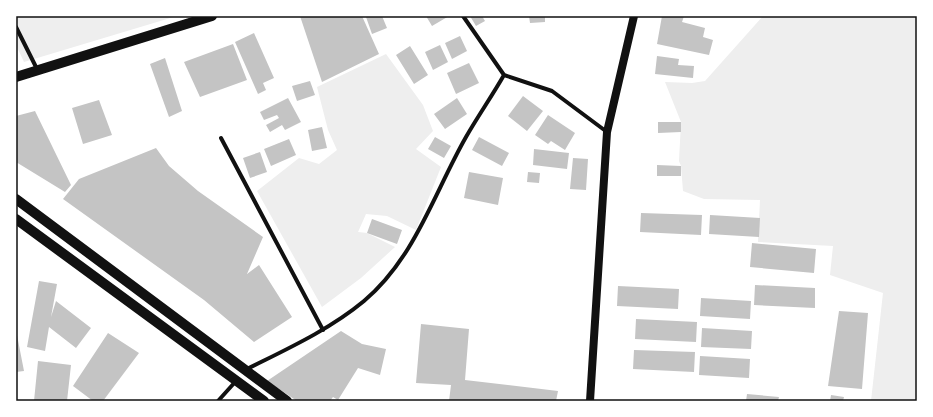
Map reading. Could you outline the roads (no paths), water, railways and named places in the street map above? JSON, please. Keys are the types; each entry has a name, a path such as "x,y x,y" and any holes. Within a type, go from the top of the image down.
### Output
{"main road":[{"path":"16,78 212,16"},
{"path":"590,401 607,132 634,16"},
{"path":"16,199 98,262 287,401"},
{"path":"16,218 264,401"}],"street":[{"path":"463,16 504,76 552,90 607,132"},
{"path":"16,27 38,71"},
{"path":"246,370 323,330 364,301 387,279 410,248 466,137 504,76"},
{"path":"221,138 323,330"},
{"path":"218,401 237,381"}]}
